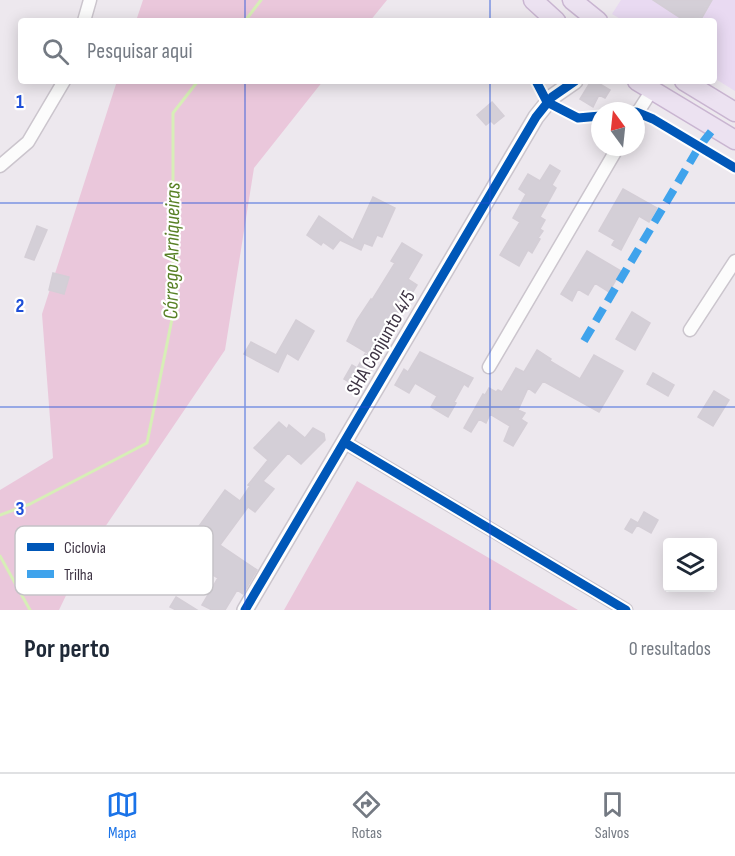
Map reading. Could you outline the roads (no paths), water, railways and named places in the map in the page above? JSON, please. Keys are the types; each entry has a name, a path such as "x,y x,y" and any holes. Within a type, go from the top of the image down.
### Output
{"main road":[{"path":"533,0 553,18"},
{"path":"572,0 594,18"},
{"path":"689,84 735,112"},
{"path":"645,86 735,140"}],"street":[{"path":"85,18 90,0"},
{"path":"0,166 28,141 62,84"},
{"name":"SHA Conjunto 4/5","path":"552,97 554,84"},
{"name":"SHA Conjunto 4/5","path":"245,610 525,136 552,97 572,84"},
{"path":"640,102 645,86"},
{"path":"489,367 613,156"},
{"path":"690,330 735,261"},
{"path":"344,442 626,610"}],"waterway":[{"name":"Córrego Arniqueiras","path":"247,18 261,0"},
{"name":"Córrego Arniqueiras","path":"0,515 30,504 147,443 173,314 173,113 196,84"},
{"name":"Córrego Arniqueiras","path":"0,556 15,583"},
{"name":"Córrego Arniqueiras","path":"22,595 30,610"}]}
